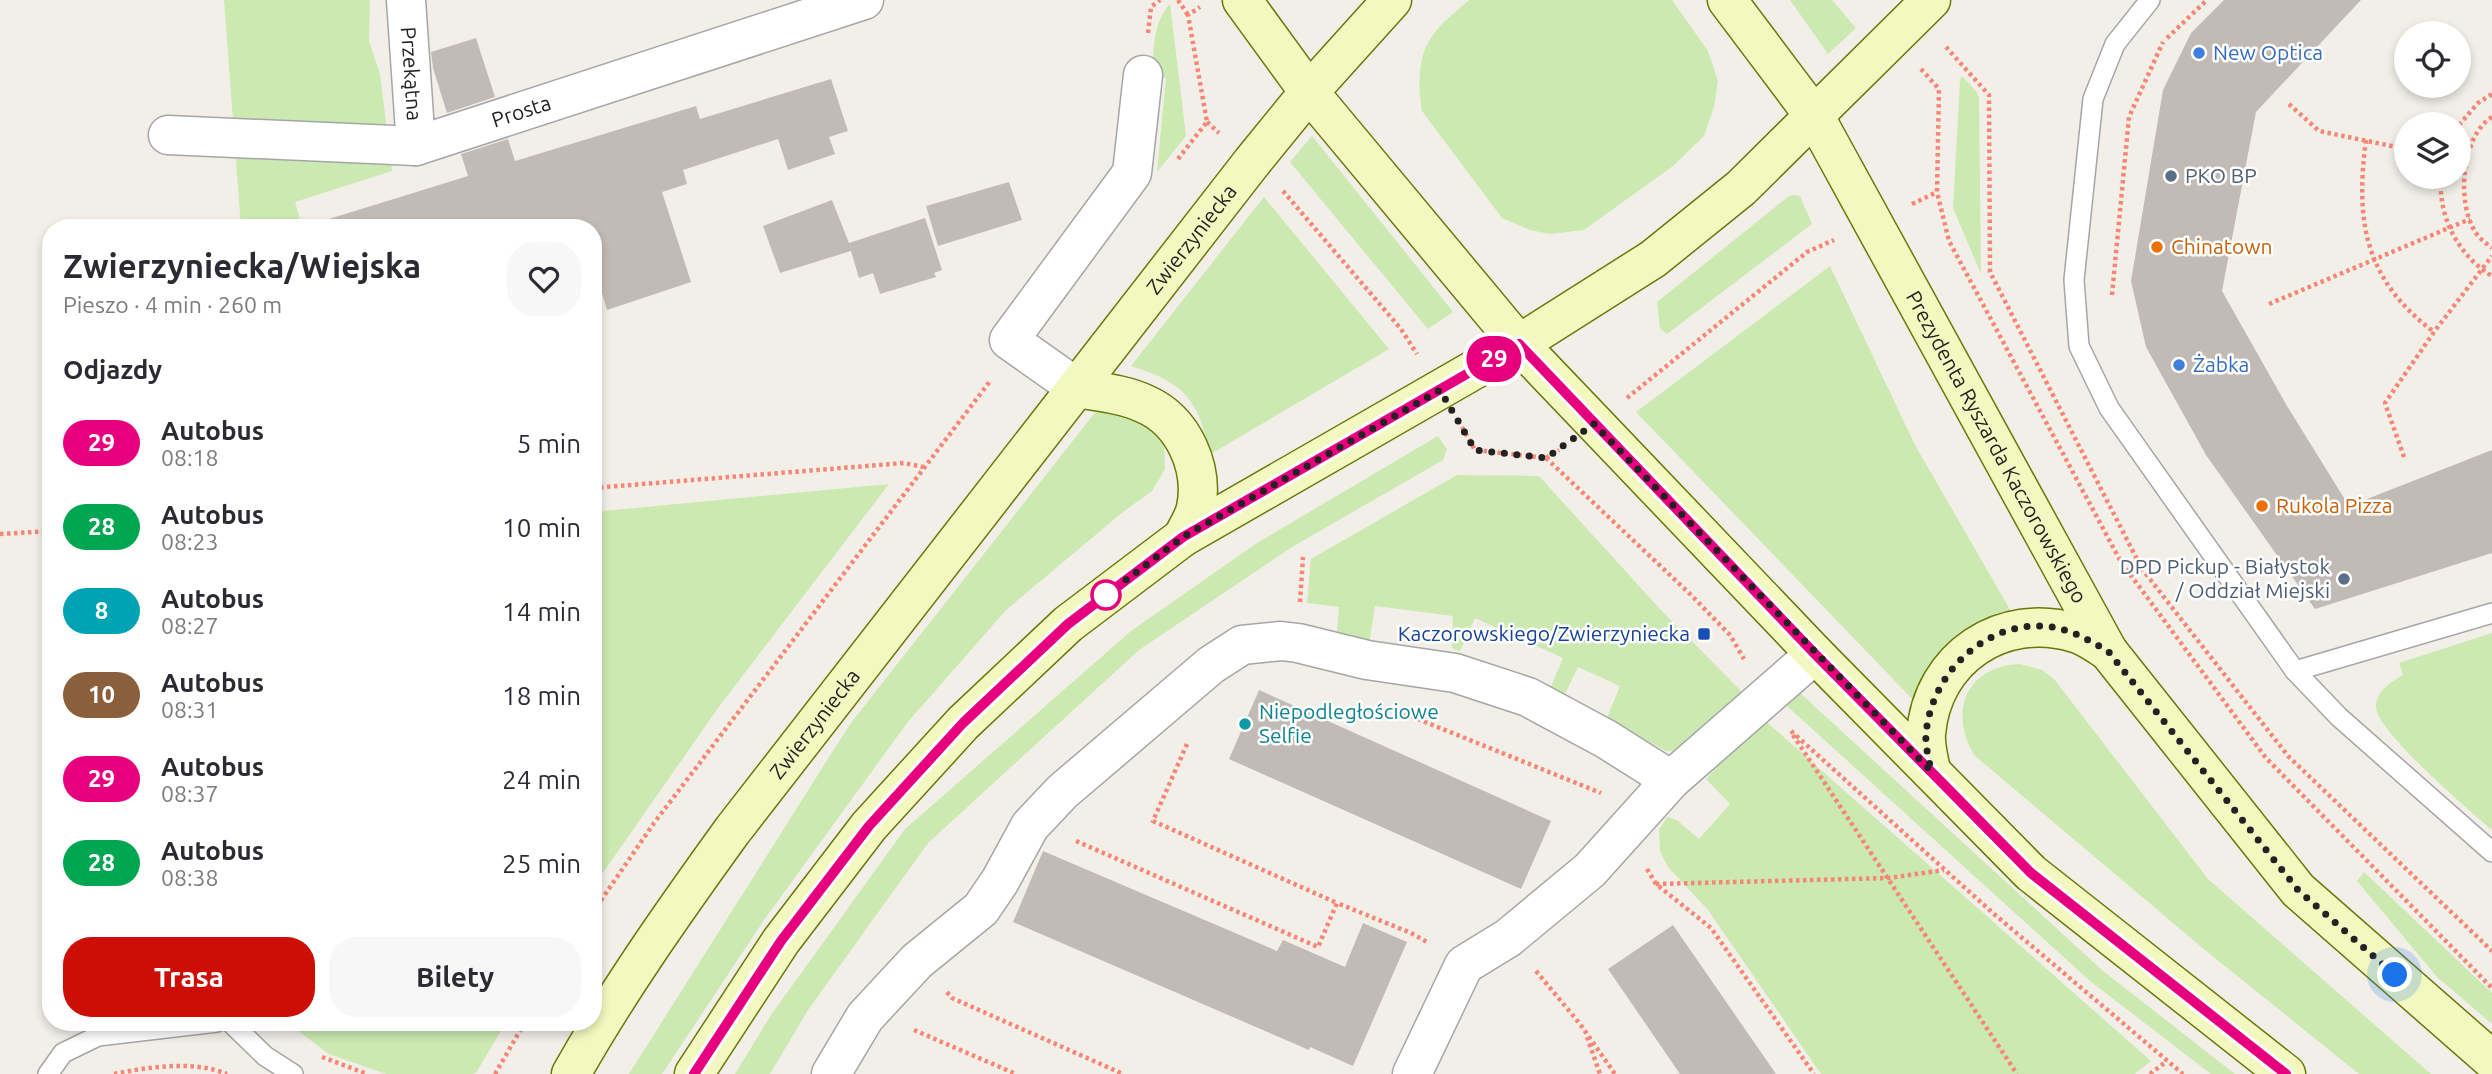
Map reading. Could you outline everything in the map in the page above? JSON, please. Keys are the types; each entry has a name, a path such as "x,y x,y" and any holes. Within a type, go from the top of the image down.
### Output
{"main road":[{"path":"1242,0 1309,92 1519,344 1815,654 2031,873 2286,1074"},
{"name":"Zwierzyniecka","path":"602,1019 670,916 732,831 1252,162 1309,92 1392,0"},
{"name":"Prezydenta Ryszarda Kaczorowskiego","path":"1727,0 1815,117 2108,651 2298,890 2492,1060"},
{"path":"694,1074 781,941 869,826 963,723 1068,624 1183,537 1519,344 1653,259 1741,188 1931,0"},
{"path":"1077,388 1147,404 1171,422 1184,439 1198,478 1196,509 1183,537"},
{"path":"1931,771 1926,736 1932,701 1949,670 1975,645 2007,630 2043,626 2077,633 2108,651"},
{"name":"Zwierzyniecka","path":"571,1074 595,1031"}],"street":[{"name":"Przekątna","path":"406,0 416,146"},
{"name":"Prosta","path":"168,135 416,146 864,0"},
{"path":"1077,388 1009,340 1132,173 1143,75"},
{"path":"831,1074 865,1017 917,961 981,909 1000,881 1030,826 1054,800 1211,665 1242,645 1282,641 1298,643 1367,660 1455,673 1528,697 1606,739 1671,780"},
{"path":"1412,1074 1464,965 1508,938 1590,870 1671,780 1815,654"}],"lane":[{"path":"2150,0 2115,44 2093,99 2074,280 2080,346 2109,408 2295,671 2339,717 2492,852"},
{"path":"2295,671 2492,613"},
{"path":"48,1074 63,1053 98,1036 140,1031"},
{"path":"239,1031 265,1056 293,1074"}],"path":[{"path":"1178,0 1188,15"},
{"path":"1893,38 1939,89 1937,192 1949,241 2121,562 2266,758 2492,988"},
{"path":"2111,304 2129,117 2164,41"},
{"path":"2470,112 2492,94"},
{"path":"2289,104 2319,131 2394,146"},
{"path":"2471,144 2492,117"},
{"path":"1207,122 1275,182 1401,329 1475,450 1546,458 1730,635 1768,697"},
{"path":"2366,140 2361,204 2374,259 2398,298 2415,318 2434,332"},
{"path":"2441,189 2442,204 2457,243 2482,270 2492,276"},
{"path":"2465,189 2475,232 2492,247"},
{"path":"1546,458 1594,424 1807,252 1937,192"},
{"path":"2269,304 2470,219"},
{"path":"2404,457 2385,403 2434,332 2492,256"},
{"path":"602,899 654,823 993,377"},
{"path":"602,487 904,463 924,467"},
{"path":"0,534 42,532"},
{"path":"1388,707 1634,821 1656,884 1711,928 1814,1074"},
{"path":"2017,1074 1789,728 1994,914 2183,1074"},
{"path":"1191,738 1153,821 1411,933 1464,965"},
{"path":"1068,838 1318,947 1337,903"},
{"path":"1656,884 1888,878 1945,870"},
{"path":"1508,938 1584,1029 1615,1074"},
{"path":"943,985 952,998 1123,1074"},
{"path":"909,1027 1016,1074"},
{"path":"1584,1029 1600,1074"},
{"path":"495,1074 521,1031"},
{"path":"2150,1074 2167,1060"},
{"path":"114,1074 142,1068 193,1068 227,1074"}],"green space":[{"path":"224,0 370,0 369,41 380,74 392,171 295,202 300,219 240,219"},
{"path":"1469,0 1672,0 1708,51 1718,81 1714,107 1704,136 1673,166 1584,230 1550,234 1530,230 1502,218 1422,111 1420,82 1424,52 1437,30"},
{"path":"1790,0 1832,0 1856,28 1828,54"},
{"path":"1170,4 1186,136 1157,172 1166,78 1152,77 1154,48 1160,20"},
{"path":"1962,76 1979,98 1981,274 1953,208"},
{"path":"1312,136 1453,312 1428,329 1290,162"},
{"path":"1789,196 1800,196 1812,224 1667,334 1660,328 1657,302"},
{"path":"1264,197 1389,349 1209,455 1201,420 1186,396 1164,379 1131,366"},
{"path":"1830,266 1915,445 2016,620 1918,705 1636,412"},
{"path":"1114,407 1156,428 1164,444 1165,469 1152,491 1006,610 907,723 764,920 662,1074 629,1074 850,724 1097,410"},
{"path":"1438,436 1447,449 1443,460 1292,547 1139,650 928,843 808,1010 770,1074 735,1074 771,1015 905,829 1131,631 1257,543"},
{"path":"1457,475 1539,476 1660,609 1748,698 1683,752 1666,751 1607,718 1620,686 1578,667 1564,696 1550,689 1563,658 1475,618 1460,651 1452,648 1453,616 1375,606 1369,645 1366,648 1337,632 1339,607 1307,603 1311,559"},
{"path":"889,484 718,708 602,874 602,511"},
{"path":"2492,633 2492,830 2407,752 2380,719 2376,707 2381,692 2403,675 2399,663"},
{"path":"2020,664 2042,670 2054,679 2208,879 2431,1074 2359,1074 2205,950 1974,755 1966,739 1963,722 1963,707 1967,694 1975,682 1987,673"},
{"path":"1800,693 2103,971 2235,1074 2211,1074 2090,981 1787,706"},
{"path":"1762,718 2151,1061 2135,1074 1821,1074 1708,910 1668,867 1660,851 1659,830 1667,817 1677,820 1699,839 1730,804 1706,779"},
{"path":"2364,872 2492,993 2492,1024 2437,977 2357,881"},
{"path":"298,1031 501,1031 476,1073 471,1074 386,1074 329,1054"}],"building":[{"path":"2224,0 2361,0 2256,112 2222,291 2287,406 2349,506 2492,450 2492,553 2315,609 2206,455 2146,347 2131,281 2163,90 2191,33"},
{"path":"476,38 495,97 447,113 433,68 431,52"},
{"path":"831,79 848,131 829,137 835,154 788,170 778,139 683,170 687,184 662,192 691,282 607,310 602,293 602,219 329,219 468,176 461,154 508,139 515,161 696,106 700,119"},
{"path":"1009,182 1022,220 938,246 926,206"},
{"path":"832,200 849,243 925,218 942,270 934,273 936,277 880,294 873,273 859,278 851,251 780,273 763,226"},
{"path":"1259,690 1551,821 1521,889 1229,759"},
{"path":"1043,851 1277,951 1283,940 1345,967 1363,923 1407,942 1353,1066 1310,1047 1309,1050 1013,922"},
{"path":"1673,925 1776,1074 1680,1074 1608,969"}],"bus line":[{"name":"29","path":"694,1074 781,941 869,826 963,723 1068,624 1183,537 1519,344 1815,654 2031,873 2286,1074"}],"place":[{"name":"New Optica","path":"2199,53"},
{"name":"PKO BP","path":"2171,176"},
{"name":"Chinatown","path":"2157,247"},
{"name":"Żabka","path":"2179,365"},
{"name":"Rukola Pizza","path":"2262,506"},
{"name":"DPD Pickup - Białystok / Oddział Miejski","path":"2344,579"},
{"name":"Kaczorowskiego/Zwierzyniecka","path":"1704,634"},
{"name":"Niepodległościowe Selfie","path":"1245,724"}],"route":[{"path":"1106,595 1183,537 1440,390 1475,450 1546,458 1594,424 1931,771 1926,736 1932,701 1949,670 1975,645 2007,630 2043,626 2077,633 2108,651 2298,890 2395,975"}]}
